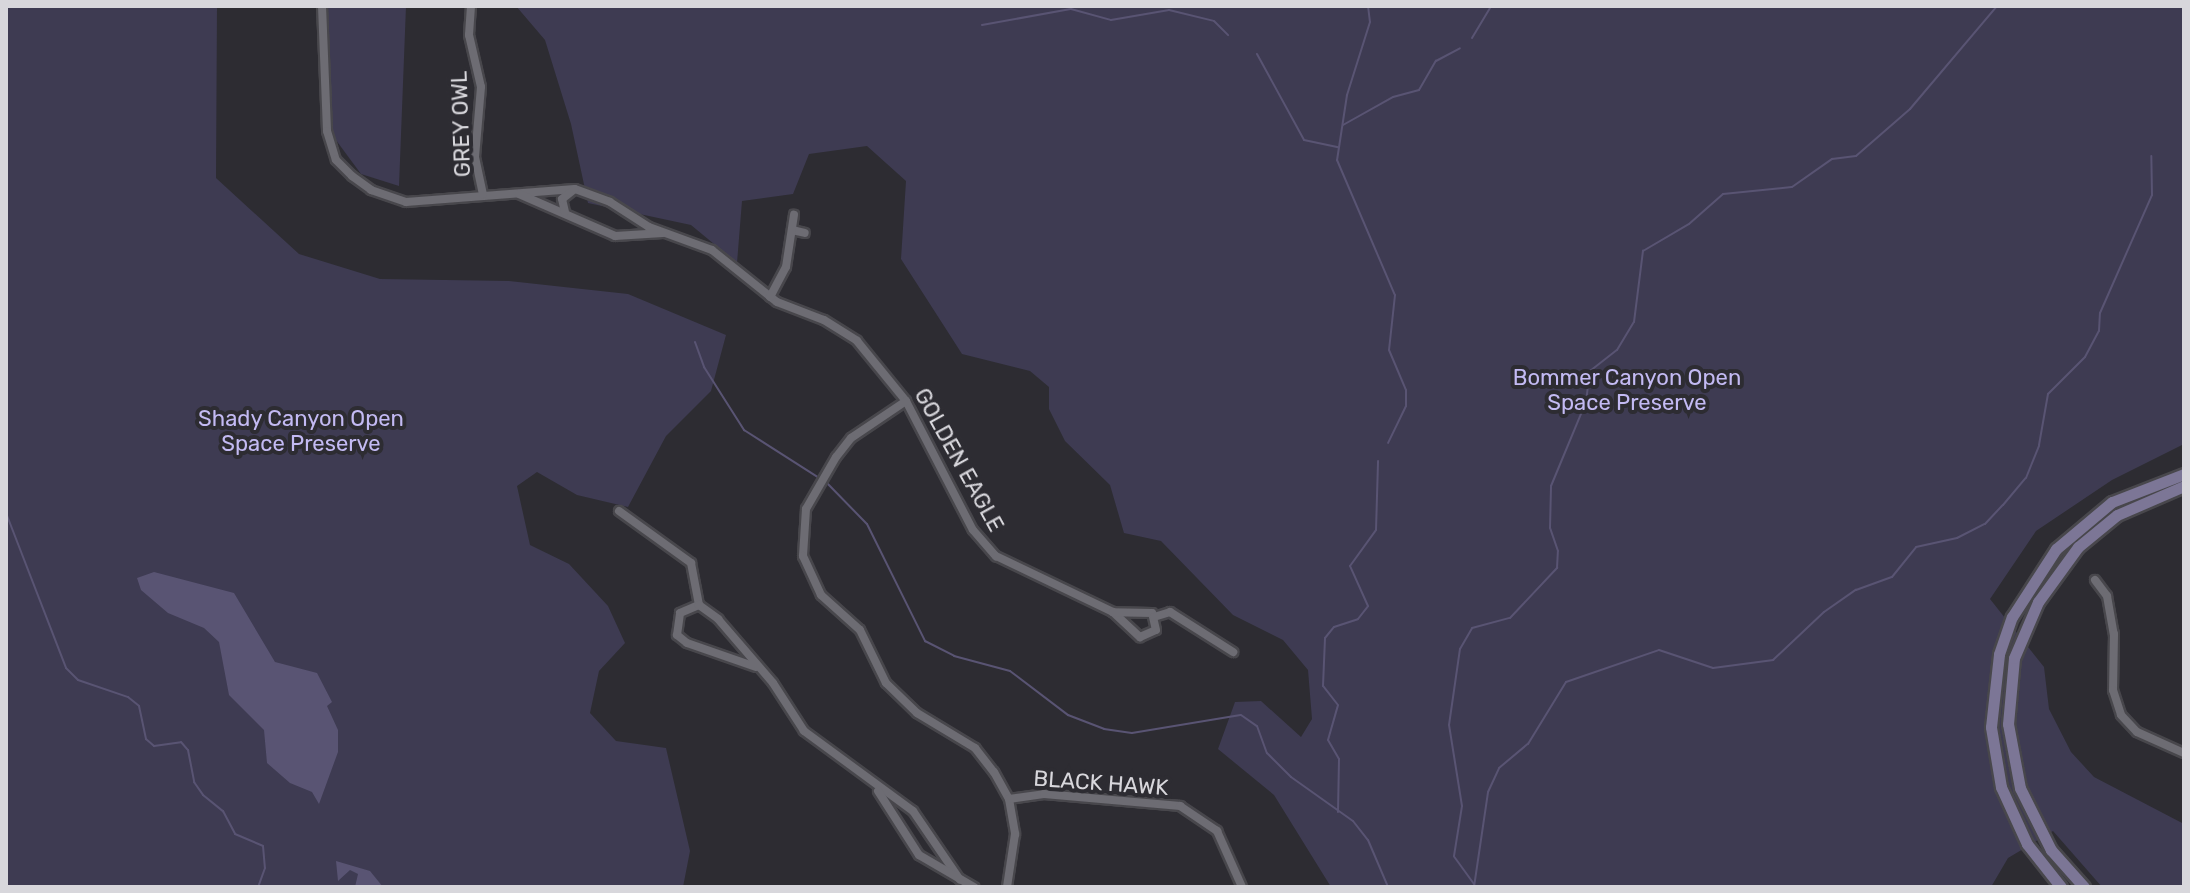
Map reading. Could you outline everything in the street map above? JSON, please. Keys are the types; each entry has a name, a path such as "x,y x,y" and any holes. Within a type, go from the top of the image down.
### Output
{"street":[{"name":"GOLDEN EAGLE","path":"322,6 327,131 336,160 371,190 406,202 575,189 712,250 770,297 844,330 906,401 983,543 1019,570 1113,612 1140,637 1156,630 1154,617 1138,610 1113,612"},
{"name":"GREY OWL","path":"471,6 469,35 481,87 475,157 483,194"},
{"path":"567,216 562,199 575,189"},
{"name":"GOLDEN EAGLE","path":"511,192 540,199 567,216 615,236 668,232"},
{"path":"770,297 786,267 794,215"},
{"path":"792,230 805,233"},
{"path":"906,401 851,438 836,457 806,509 803,556 821,595 860,630 886,683 917,713 975,748 1009,799 1015,850 1007,887"},
{"path":"2061,887 2027,844 2001,787 1991,727 1999,654 2018,605 2056,549 2112,502 2184,474"},
{"path":"2084,887 2051,850 2020,788 2008,724 2014,658 2038,602 2078,547 2117,515 2184,486"},
{"path":"619,511 691,563 699,605 734,635 804,731 922,820 960,880"},
{"path":"2095,580 2109,609 2113,690 2121,715 2137,732 2184,753"},
{"path":"699,605 680,613 677,635 713,655 756,667"},
{"path":"1154,617 1163,612 1181,616 1233,652"},
{"path":"873,784 919,855 974,887"},
{"name":"BLACK HAWK","path":"1009,799 1044,794 1180,806 1217,831 1242,887"}],"green space":[{"name":"Shady Canyon Open Space Preserve","path":"6,6 217,6 216,178 299,254 380,279 509,281 628,294 726,335 711,391 666,436 628,507 577,495 537,472 517,486 530,545 569,564 608,606 625,643 599,671 590,713 616,741 666,748 690,851 683,887 6,887"},
{"path":"322,6 406,6 399,186 361,174 330,132"},
{"name":"Bommer Canyon Open Space Preserve","path":"516,6 2184,6 2184,444 2112,480 2036,531 1990,599 2044,667 2049,709 2071,752 2094,777 2184,824 2184,887 2102,887 2053,831 2008,858 1991,887 1331,887 1274,795 1218,749 1235,702 1261,701 1301,737 1312,719 1308,670 1283,640 1233,615 1161,541 1124,533 1110,485 1065,441 1049,409 1049,387 1030,371 962,354 901,259 906,181 867,146 809,154 793,194 742,201 737,263 691,225 588,203 571,124 545,40"}],"shaded area":[{"path":"154,572 234,593 275,662 317,673 332,702 327,706 338,730 338,752 319,804 312,792 290,783 267,763 264,730 229,695 219,642 204,628 168,613 141,590 137,578"},
{"path":"336,861 370,871 383,887 355,887 358,874 350,870 338,881"}],"waterway":[{"path":"1368,6 1370,22 1347,95 1337,160 1395,295 1389,350 1406,390 1406,406 1388,443"},
{"path":"1472,38 1491,6"},
{"path":"1474,884 1454,856 1462,806 1449,725 1460,649 1472,628 1510,618 1557,568 1558,551 1550,528 1551,486 1586,402 1590,371 1617,350 1634,322 1643,251 1689,224 1723,194 1792,187 1832,159 1856,156 1910,109 1997,6"},
{"path":"982,25 1071,9 1111,20 1169,10 1214,21 1228,35"},
{"path":"1343,125 1393,97 1419,90 1436,61 1460,48"},
{"path":"1257,54 1304,140 1338,147"},
{"path":"1474,887 1488,792 1499,768 1528,744 1566,682 1659,650 1713,668 1773,660 1824,612 1856,590 1892,577 1916,547 1957,538 1985,524 2003,505 2026,478 2039,445 2048,394 2085,357 2099,331 2100,313 2152,195 2151,156"},
{"path":"695,342 704,367 744,430 819,478"},
{"path":"1338,812 1339,759 1328,740 1338,705 1323,686 1325,638 1334,627 1358,619 1368,606 1350,566 1376,530 1378,461"},
{"path":"825,481 867,524 925,641 954,656 1010,671 1068,715 1104,729 1132,733 1241,715 1257,726 1267,753 1291,777 1353,821 1368,840 1388,887"},
{"path":"6,513 66,668 78,680 128,697 139,706 146,739 154,746 181,742 188,750 194,782 203,795 223,811 235,834 263,846 265,868 258,887"}]}
